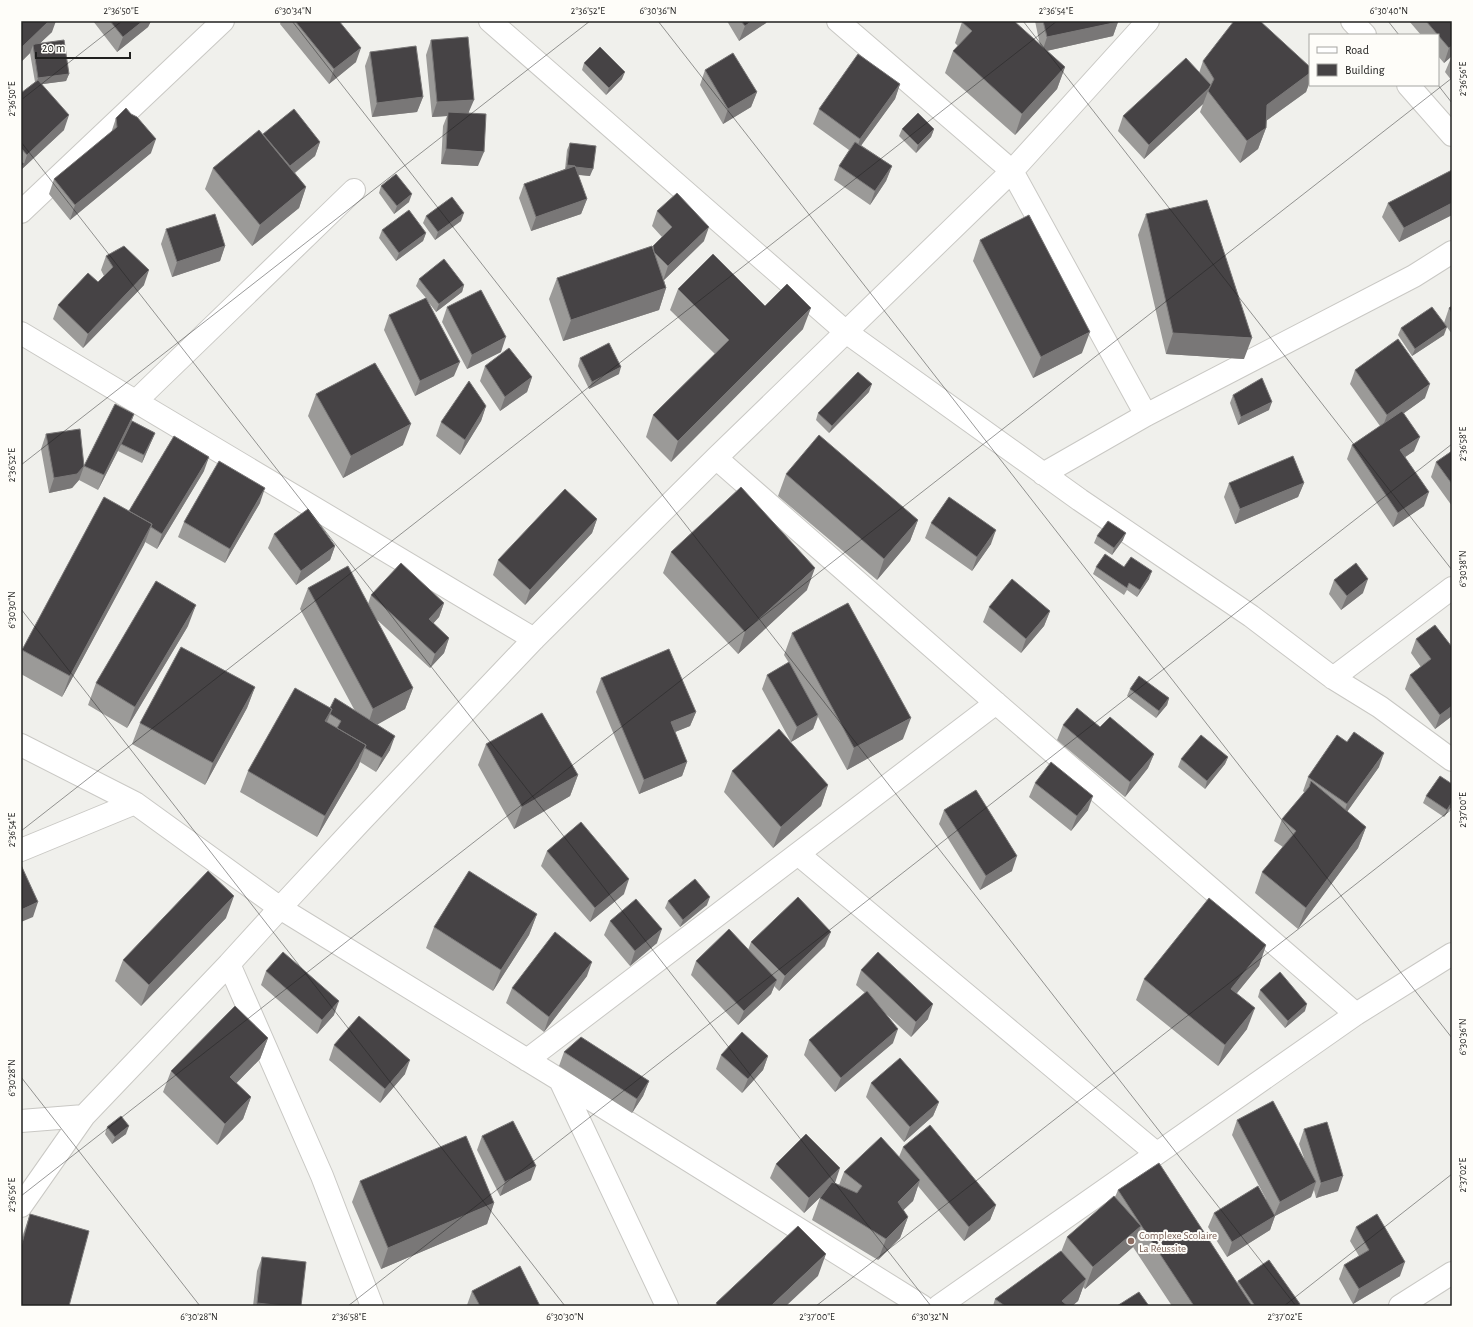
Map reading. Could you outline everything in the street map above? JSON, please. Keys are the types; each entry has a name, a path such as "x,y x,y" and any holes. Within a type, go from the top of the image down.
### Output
{"street":[{"path":"21,212 223,21"},
{"path":"490,21 846,332 1043,474 1251,616 1333,678 1380,707 1452,760"},
{"path":"838,21 1012,171 1146,415"},
{"path":"21,1206 84,1116 534,640 716,458 1012,171 1148,21"},
{"path":"1352,21 1364,34"},
{"path":"1409,86 1452,135"},
{"path":"136,402 354,190"},
{"path":"1043,474 1146,415 1414,276 1452,252"},
{"path":"21,333 534,640"},
{"path":"716,458 996,703 1356,1014"},
{"path":"1333,678 1452,588"},
{"path":"527,1060 996,703"},
{"path":"21,745 135,803 280,908 560,1080 922,1306"},
{"path":"21,850 135,803"},
{"path":"798,854 1156,1153"},
{"path":"939,1306 1356,1014 1452,954"},
{"path":"229,964 322,1176 372,1306"},
{"path":"560,1080 667,1306"},
{"path":"21,1121 84,1116"},
{"path":"1400,1306 1452,1273"}],"building":[{"path":"21,21 49,21 21,48"},
{"path":"110,21 143,21 123,37"},
{"path":"295,21 339,21 361,48 334,69"},
{"path":"741,21 752,21 745,26"},
{"path":"1014,21 1065,67 1022,114 953,51 972,31 962,22"},
{"path":"1043,21 1118,21 1118,22 1047,37"},
{"path":"1234,21 1260,21 1309,66 1309,74 1267,105 1266,128 1247,141 1208,91 1214,79 1203,61"},
{"path":"1426,21 1452,21 1452,46 1449,48 1439,36 1439,34 1437,34"},
{"path":"468,37 474,100 437,102 431,40"},
{"path":"64,40 69,74 38,78 33,45"},
{"path":"416,46 423,97 377,103 370,52"},
{"path":"600,47 625,72 609,88 584,63"},
{"path":"733,53 757,92 728,109 705,70"},
{"path":"858,54 900,84 860,139 819,109"},
{"path":"1186,58 1211,85 1149,145 1123,116"},
{"path":"38,80 69,115 27,155 21,148 21,93"},
{"path":"126,108 131,114 137,117 156,139 75,205 54,179 117,127 116,118"},
{"path":"294,109 320,142 290,166 263,134"},
{"path":"448,112 486,114 484,152 446,149"},
{"path":"918,113 934,129 918,145 902,129"},
{"path":"259,130 306,187 260,225 213,168"},
{"path":"855,142 892,166 875,191 839,166"},
{"path":"570,143 596,146 593,169 567,165"},
{"path":"575,166 587,199 536,217 524,184"},
{"path":"1452,170 1452,203 1404,228 1388,203"},
{"path":"396,174 412,194 397,206 381,186"},
{"path":"677,193 709,227 668,266 654,252 653,246 672,227 657,211"},
{"path":"452,197 464,213 438,232 426,216"},
{"path":"1207,200 1252,338 1173,333 1146,214"},
{"path":"409,210 426,233 399,253 382,230"},
{"path":"215,214 225,246 177,262 166,229"},
{"path":"1029,215 1090,332 1041,357 980,240"},
{"path":"124,246 149,270 88,334 58,305 88,273 98,282 113,267 106,256"},
{"path":"652,246 666,288 571,320 557,278"},
{"path":"713,254 765,306 787,284 811,308 678,441 653,415 729,340 678,289"},
{"path":"444,259 464,285 439,304 419,279"},
{"path":"481,290 506,337 472,355 447,307"},
{"path":"426,298 460,362 420,381 389,315"},
{"path":"1452,306 1452,313 1449,308"},
{"path":"1432,307 1447,327 1415,349 1401,328"},
{"path":"1398,339 1430,384 1387,415 1355,370"},
{"path":"609,343 621,367 592,382 580,358"},
{"path":"509,348 532,377 505,397 485,366"},
{"path":"375,363 411,424 351,456 316,394"},
{"path":"858,372 872,384 832,426 818,413"},
{"path":"1262,378 1272,402 1241,417 1233,395"},
{"path":"469,381 486,406 465,440 441,422"},
{"path":"115,404 134,414 104,475 84,466"},
{"path":"1402,411 1420,437 1400,450 1429,492 1398,513 1352,445"},
{"path":"132,421 155,433 144,455 121,444"},
{"path":"80,429 84,466 77,474 54,478 46,434"},
{"path":"819,435 918,520 884,559 786,474"},
{"path":"174,436 209,457 162,534 151,527 152,524 129,511"},
{"path":"1452,451 1452,484 1436,462"},
{"path":"1293,456 1304,483 1240,509 1229,483"},
{"path":"219,461 265,488 230,549 184,522"},
{"path":"741,487 815,568 745,632 671,552"},
{"path":"565,489 597,519 530,590 498,560"},
{"path":"104,497 152,524 70,676 22,650"},
{"path":"949,497 996,530 977,557 931,523"},
{"path":"308,509 335,546 301,571 274,534"},
{"path":"1108,521 1126,533 1114,548 1097,536"},
{"path":"1105,554 1124,567 1131,557 1152,571 1140,590 1129,583 1127,588 1096,567"},
{"path":"401,563 444,603 429,619 449,638 435,654 371,595"},
{"path":"1356,563 1368,579 1347,596 1334,580"},
{"path":"348,566 413,688 373,709 308,588"},
{"path":"1012,579 1050,611 1026,639 989,607"},
{"path":"156,581 196,605 135,707 96,683"},
{"path":"848,603 911,718 854,748 792,633"},
{"path":"1435,625 1452,647 1452,706 1440,715 1410,675 1431,659 1416,639"},
{"path":"181,647 255,687 213,763 140,723"},
{"path":"669,649 696,712 671,722 687,762 644,780 601,678"},
{"path":"789,662 818,715 797,727 767,675"},
{"path":"1139,676 1169,698 1159,711 1130,689"},
{"path":"295,688 332,709 325,721 366,745 325,816 248,771"},
{"path":"335,698 395,736 382,758 365,748 366,745 337,728 341,721 330,714 332,709 330,708"},
{"path":"1077,708 1100,727 1110,717 1154,754 1130,782 1063,725"},
{"path":"542,713 578,775 522,807 486,744"},
{"path":"779,729 828,785 781,827 732,771"},
{"path":"1354,732 1384,753 1347,804 1308,777 1337,735 1347,742"},
{"path":"1201,735 1228,757 1207,781 1181,759"},
{"path":"1051,762 1093,796 1077,816 1035,783"},
{"path":"1440,776 1452,784 1452,802 1447,810 1426,796"},
{"path":"1311,781 1366,827 1306,908 1262,872 1296,831 1282,819 1309,787"},
{"path":"976,790 1017,856 986,876 944,810"},
{"path":"581,822 629,879 595,908 547,851"},
{"path":"21,865 38,902 21,910"},
{"path":"208,871 234,896 149,985 123,960"},
{"path":"469,871 537,914 501,970 434,927"},
{"path":"695,879 710,897 683,920 668,901"},
{"path":"798,897 831,932 785,976 751,942"},
{"path":"1209,898 1266,945 1231,989 1255,1008 1225,1045 1144,979"},
{"path":"636,899 662,929 635,951 610,921"},
{"path":"729,929 777,980 744,1011 696,961"},
{"path":"555,932 592,962 549,1017 512,988"},
{"path":"283,952 339,1001 322,1020 266,971"},
{"path":"878,952 933,1004 916,1022 861,970"},
{"path":"1280,972 1307,1004 1288,1021 1260,990"},
{"path":"867,991 898,1029 841,1078 809,1040"},
{"path":"235,1006 268,1038 230,1077 251,1097 225,1124 171,1071"},
{"path":"359,1016 410,1060 385,1089 334,1045"},
{"path":"742,1032 768,1056 748,1079 721,1055"},
{"path":"581,1037 649,1081 637,1099 564,1052"},
{"path":"900,1058 939,1102 910,1127 871,1083"},
{"path":"1273,1101 1316,1182 1280,1202 1237,1120"},
{"path":"121,1116 129,1126 115,1137 107,1127"},
{"path":"513,1121 536,1166 505,1182 482,1136"},
{"path":"1327,1122 1343,1176 1321,1183 1304,1129"},
{"path":"930,1125 996,1205 969,1227 903,1147"},
{"path":"806,1134 840,1168 809,1198 776,1164"},
{"path":"466,1136 494,1203 388,1248 360,1181"},
{"path":"881,1137 920,1180 898,1202 908,1217 886,1239 820,1198 832,1182 857,1193 862,1186 844,1172"},
{"path":"1159,1163 1252,1306 1194,1306 1118,1190"},
{"path":"1258,1186 1275,1216 1232,1242 1214,1213"},
{"path":"1114,1196 1141,1226 1093,1267 1067,1237"},
{"path":"30,1214 89,1231 69,1306 21,1306 21,1247"},
{"path":"1377,1214 1405,1262 1359,1289 1344,1265 1369,1250 1356,1227"},
{"path":"798,1226 826,1254 771,1306 718,1306 716,1303"},
{"path":"1061,1251 1086,1279 1062,1301 1068,1306 1005,1306 995,1299"},
{"path":"262,1257 306,1262 301,1306 257,1303"},
{"path":"1269,1260 1300,1304 1297,1306 1255,1306 1238,1281"},
{"path":"520,1266 540,1306 480,1306 472,1291"},
{"path":"1139,1292 1149,1306 1117,1306"}],"place":[{"name":"Complexe Scolaire La Réussite","path":"1131,1241"}]}
